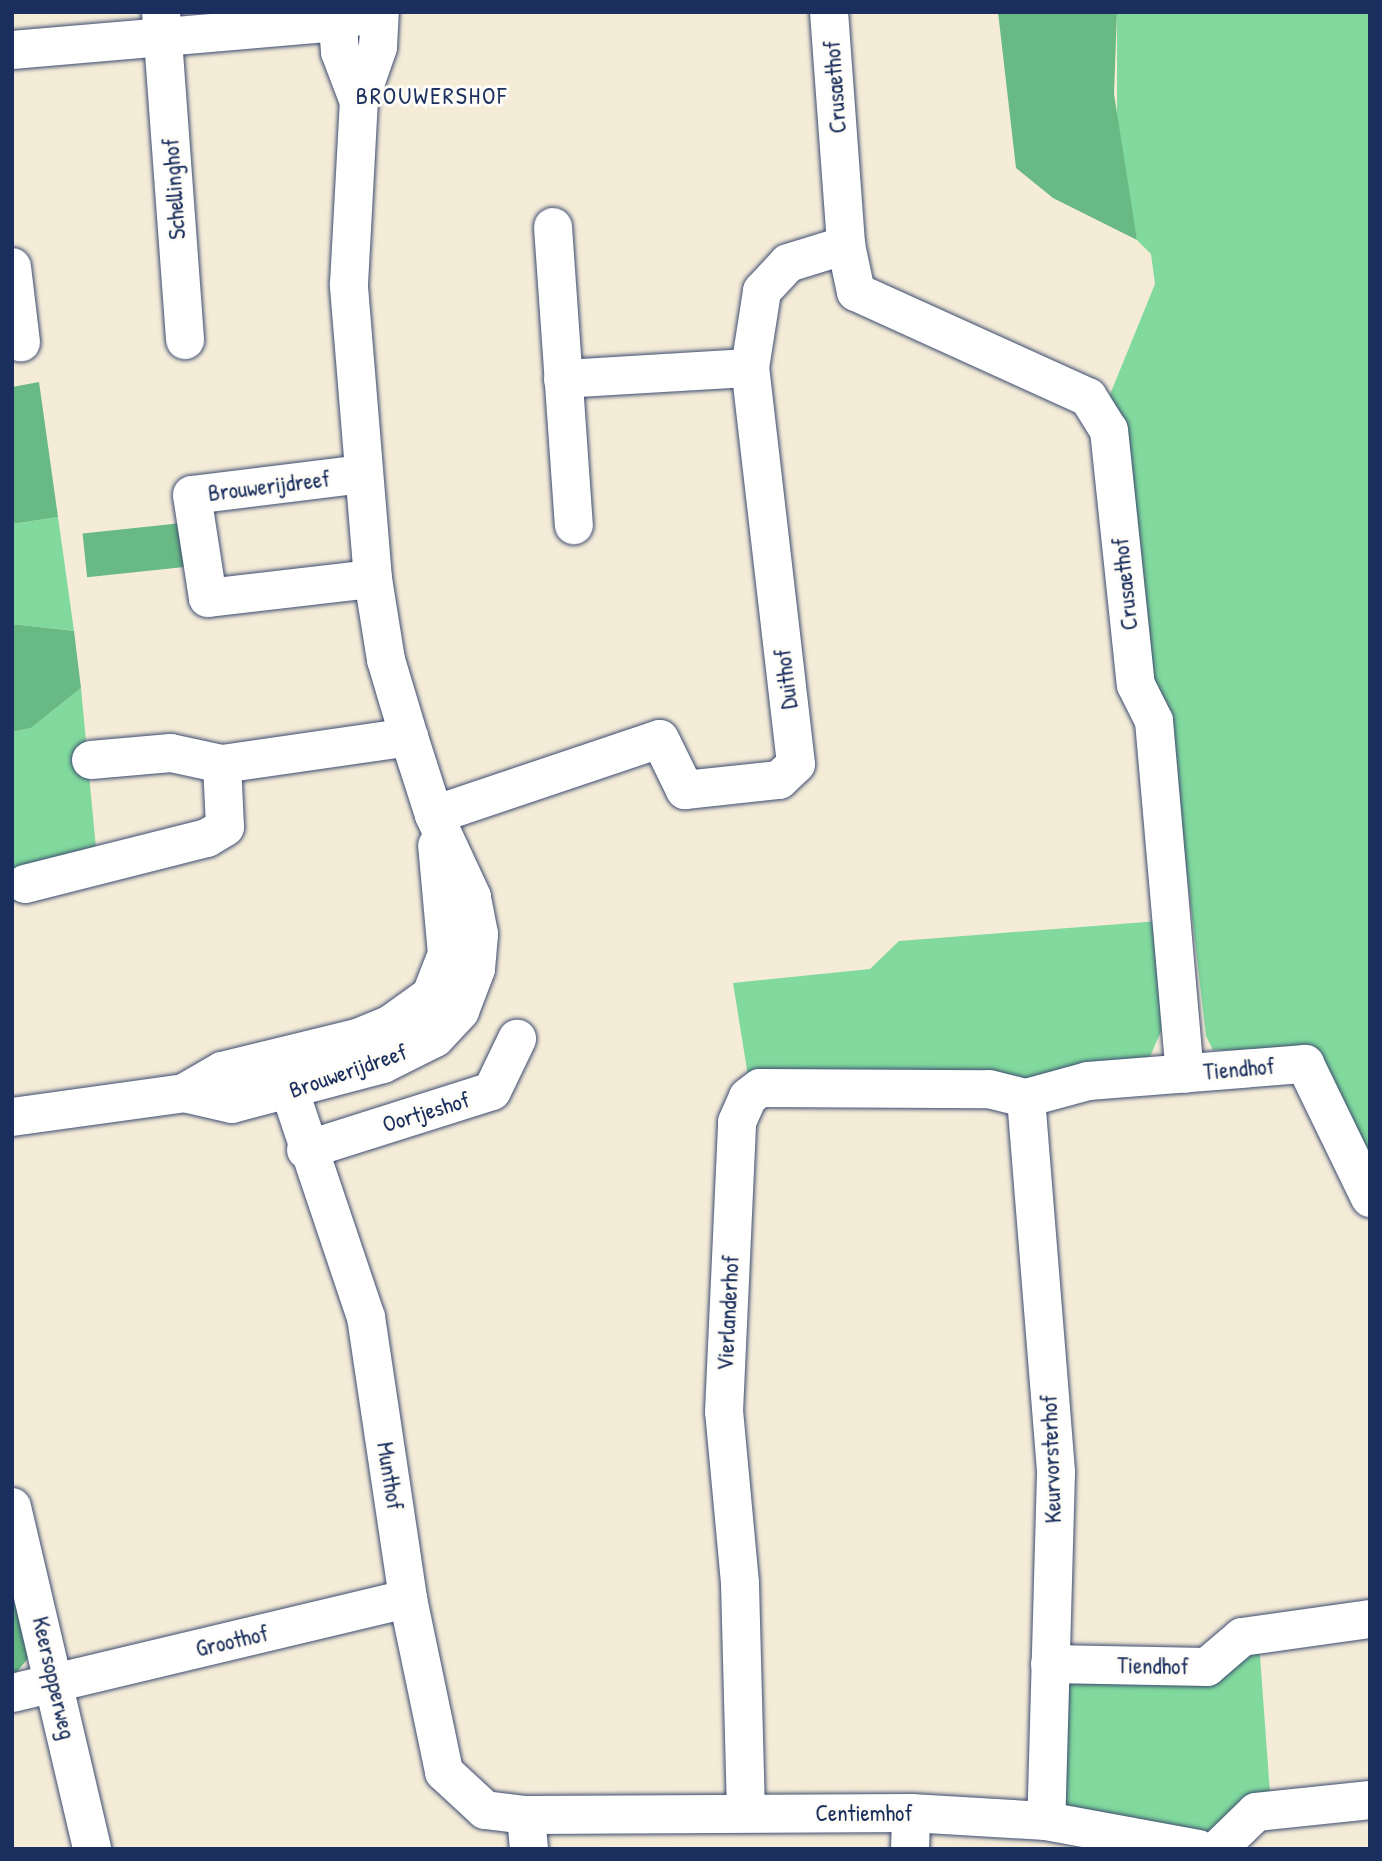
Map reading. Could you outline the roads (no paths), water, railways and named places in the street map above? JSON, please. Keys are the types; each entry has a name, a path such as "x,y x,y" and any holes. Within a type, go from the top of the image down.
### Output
{"street":[{"name":"Brouwerijdreef","path":"12,1117 184,1093 222,1071 284,1076 391,1024 431,995 447,954 434,815 386,660 373,579 349,284 359,102 379,47 380,12"},
{"name":"Crusaethof","path":"829,12 846,245 856,292 1088,397 1110,430 1136,685 1154,720 1185,1074"},
{"name":"Brouwerijdreef","path":"348,16 340,52 359,102"},
{"path":"12,50 162,25 348,16"},
{"name":"Schellinghof","path":"162,25 185,340"},
{"path":"553,227 574,525"},
{"path":"563,379 750,368 762,291 788,263 846,245"},
{"path":"12,267 21,342"},
{"name":"Duithof","path":"434,815 660,739 685,790 779,780 796,764 750,368"},
{"name":"Brouwerijdreef","path":"363,474 192,495 208,598 373,579"},
{"path":"91,760 171,753 222,764 409,737"},
{"path":"25,884 207,838 225,827 222,764"},
{"name":"Oortjeshof","path":"306,1150 492,1091 517,1040"},
{"name":"Tiendhof","path":"1026,1098 1088,1081 1305,1064 1370,1198"},
{"name":"Munthof","path":"284,1076 306,1150 366,1317 408,1599 444,1772 485,1811 528,1832"},
{"name":"Vierlanderhof","path":"746,1813 740,1583 724,1412 737,1122 748,1097 760,1088 989,1089 1026,1098"},
{"name":"Keurvorsterhof","path":"1026,1098 1056,1473 1046,1821"},
{"name":"Keersopperweg","path":"12,1507 56,1684 92,1849"},
{"name":"Groothof","path":"12,1693 408,1599"},
{"name":"Tiendhof","path":"1050,1664 1207,1667 1242,1637 1370,1619"},
{"path":"1218,1849 1256,1812 1370,1800"},
{"name":"Centiemhof","path":"528,1832 746,1813 911,1831 1046,1821 1198,1849"}],"district":[{"name":"BROUWERSHOF","path":"432,96"}]}
